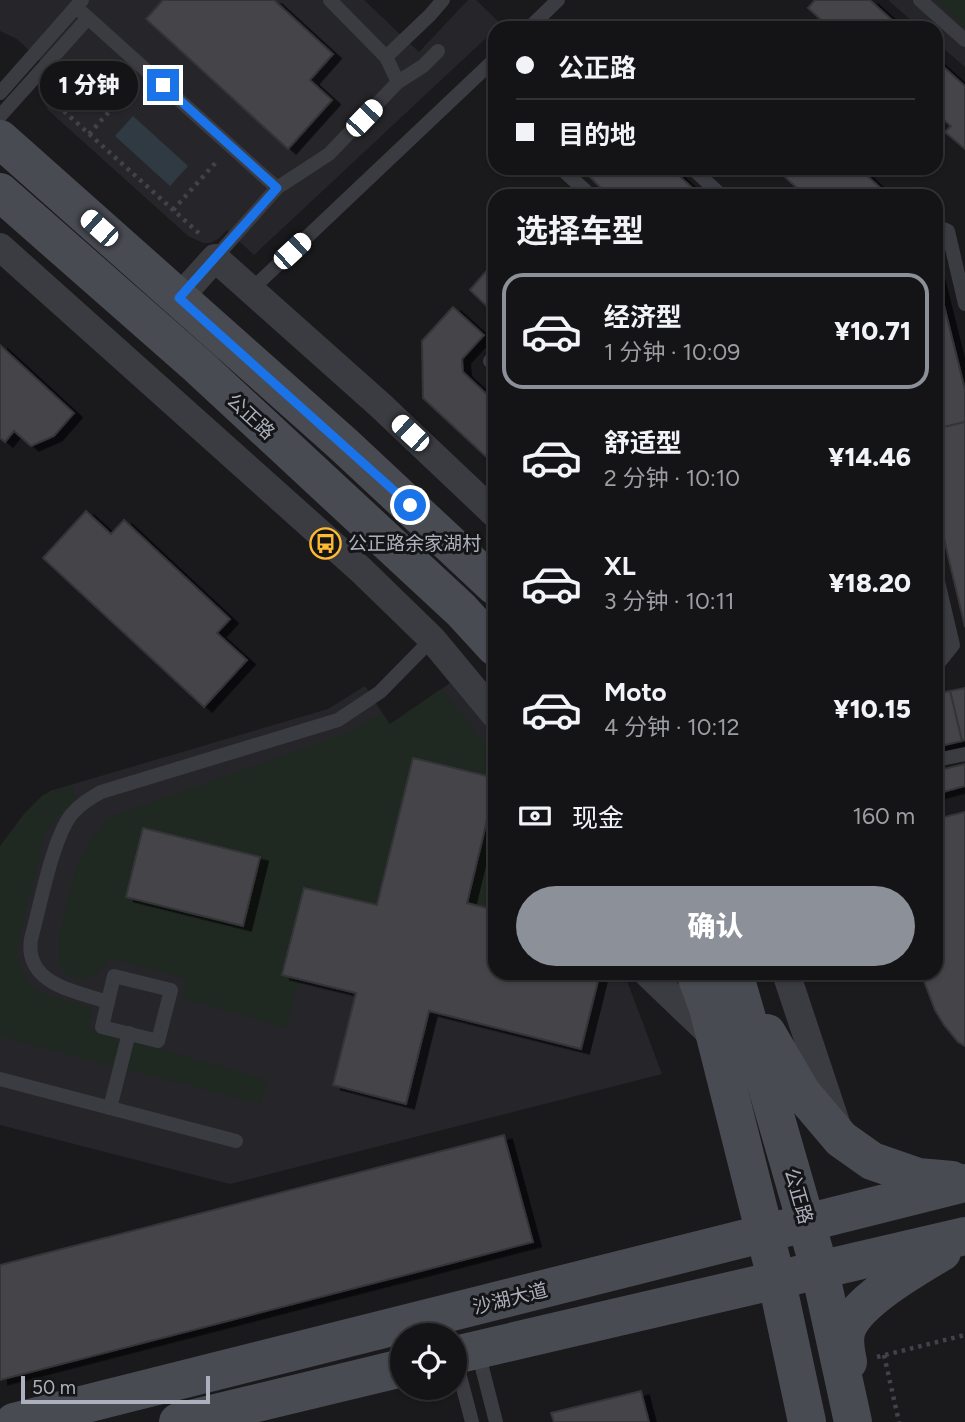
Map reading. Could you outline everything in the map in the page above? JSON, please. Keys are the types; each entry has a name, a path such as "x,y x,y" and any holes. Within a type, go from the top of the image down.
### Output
{"main road":[{"name":"公正路","path":"0,139 343,444 488,579"},
{"name":"公正路","path":"0,192 198,366 461,610 488,639"},
{"path":"698,980 708,1008 777,1282 807,1422"},
{"name":"公正路","path":"736,980 820,1271 853,1422"},
{"path":"737,980 802,1093 841,1139 872,1161 918,1177 965,1182"},
{"name":"沙湖大道","path":"14,1422 965,1182"},
{"path":"467,1353 965,1238"},
{"path":"860,1422 845,1343 850,1323 864,1306 884,1290 965,1238"},
{"path":"178,1422 390,1371"}],"street":[{"path":"0,247 304,516 432,639 488,707"},
{"path":"179,298 218,255 251,290 380,405 488,507"},
{"path":"655,980 716,1040"},
{"path":"788,980 841,1139"}],"lane":[{"path":"330,0 386,57 398,82"},
{"path":"386,57 443,0"},
{"path":"536,21 558,0"},
{"path":"920,0 965,40"},
{"path":"82,9 277,188"},
{"path":"0,116 31,82 82,9"},
{"path":"0,93 82,9"},
{"path":"218,255 277,188 329,154 398,82 423,66 438,51"},
{"path":"251,290 488,66"},
{"path":"568,175 583,189"},
{"path":"700,175 714,189"},
{"path":"943,229 948,231 965,304"},
{"path":"943,603 953,645 943,657"},
{"path":"108,1002 49,981 37,970 30,955 31,939 59,838 70,816 84,802 101,792 338,720 380,692 432,639"},
{"path":"943,759 965,754"},
{"path":"114,976 171,990 159,1041 102,1027 108,1002 114,976"},
{"path":"110,1108 129,1033"},
{"path":"0,1079 236,1141"},
{"path":"467,1362 496,1422"},
{"path":"467,1384 472,1422"}],"path":[{"path":"89,134 146,70"},
{"path":"31,82 173,210 218,255"},
{"path":"173,210 230,146"},
{"path":"870,1359 965,1335"},
{"path":"884,1355 900,1422"}],"shaded area":[{"path":"0,0 364,0 419,52 468,0 476,0 498,21 488,21 488,36 254,255 227,230 210,243 203,243 188,236 48,110 43,101 42,86 51,71 17,39 0,31"},
{"path":"888,0 965,0 965,67 943,48 943,21 912,21"},
{"path":"935,0 965,0 965,27"},
{"path":"133,116 188,166 170,186 115,136"},
{"path":"450,683 488,729 488,980 627,980 662,1074 230,1184 0,1125 0,847 37,801 50,791 328,709 365,686 390,725"},
{"path":"441,689 488,746 488,776 413,758 377,905 304,888 283,974 300,979 286,1028 182,998 186,979 111,958 102,969 83,979 74,978 61,967 58,942 75,874 88,843 110,817 346,733 382,713 390,724"},
{"path":"71,785 76,799 51,824 44,839 17,949 21,968 34,987 45,995 93,1008 88,1028 268,1080 261,1104 0,1037 0,846 24,814 43,795"},
{"path":"488,816 488,908 467,903"}],"building":[{"path":"163,0 274,0 333,54 310,80 332,100 288,149 146,19"},
{"path":"815,0 870,0 893,21 822,21 808,8"},
{"path":"943,66 965,86 965,149 945,132 951,126 943,119"},
{"path":"588,175 678,175 694,189 602,189"},
{"path":"783,175 866,175 882,189 798,189"},
{"path":"488,269 488,307 470,290"},
{"path":"943,301 965,390 965,422 943,427"},
{"path":"453,307 484,335 462,359 463,372 488,395 488,458 423,398 422,341"},
{"path":"0,345 74,413 54,436 31,446 14,431 5,442 0,438"},
{"path":"965,422 965,627 943,534 943,427"},
{"path":"86,511 111,534 124,520 230,619 217,633 247,660 204,707 43,558"},
{"path":"965,688 965,740 962,741 950,691"},
{"path":"950,691 962,741 943,745 943,692"},
{"path":"413,758 488,776 488,816 467,903 488,908 488,980 598,980 581,1049 429,1011 406,1104 333,1085 356,993 282,975 304,888 377,905"},
{"path":"965,764 965,786 943,792 943,769"},
{"path":"965,812 965,1046 958,1042 944,1025 924,980 943,980 943,817"},
{"path":"143,828 260,857 243,926 126,897"},
{"path":"504,1135 533,1242 0,1380 0,1265"},
{"path":"641,1391 649,1422 554,1422 551,1413"}],"place":[{"name":"公正路余家湖村","path":"325,543"}],"route":[{"path":"163,85 277,188 179,298 410,505"}]}
